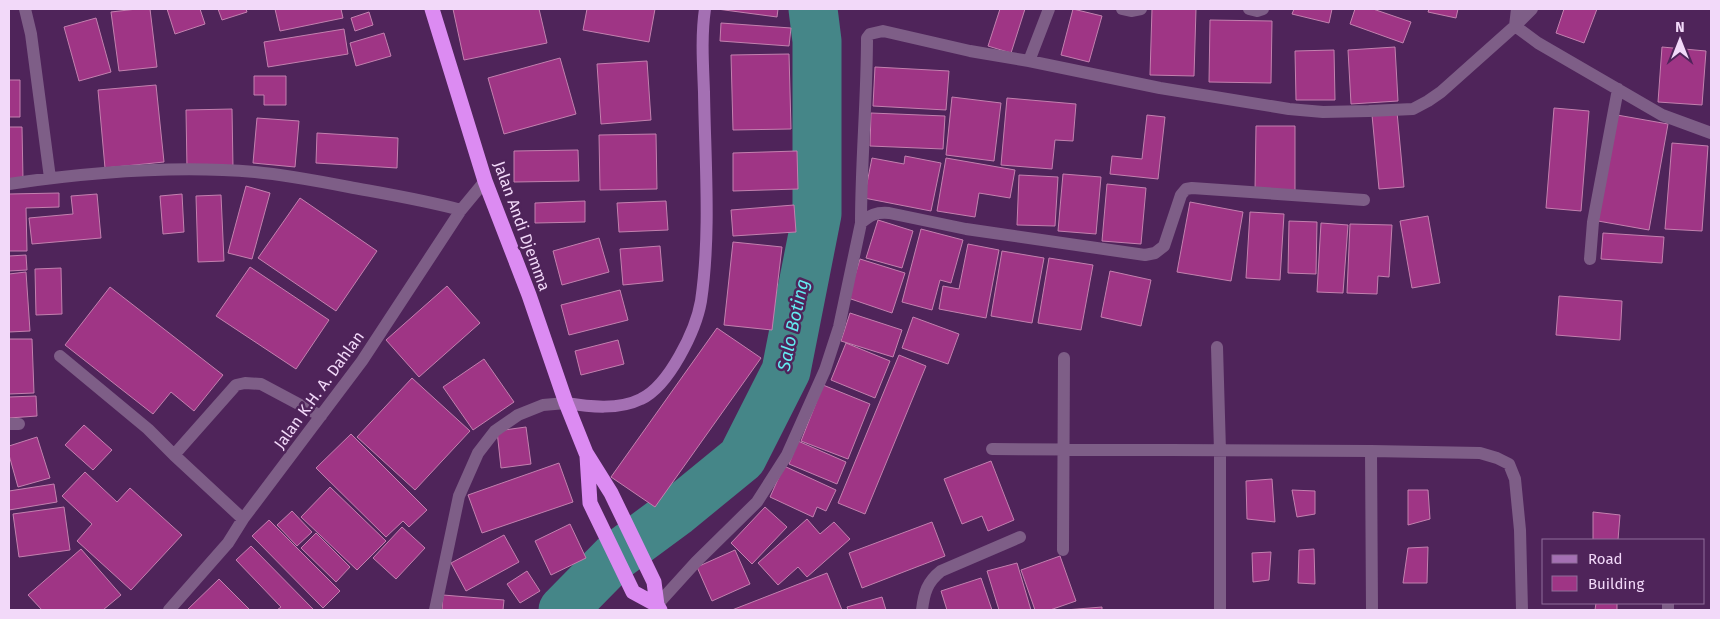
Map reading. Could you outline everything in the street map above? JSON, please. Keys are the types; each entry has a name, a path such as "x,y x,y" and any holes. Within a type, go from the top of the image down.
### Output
{"highway":[{"name":"Jalan Andi Djemma","path":"432,9 485,182 529,295 566,403 586,453 611,494 654,582 659,608"},
{"name":"Jalan Andi Djemma","path":"586,453 590,503 633,592 659,608"}],"street":[{"path":"26,9 50,178"},
{"path":"436,610 459,496 478,453 495,430 518,415 543,405 566,403 596,407 615,406 641,400 653,392 667,378 680,358 701,302 706,234 703,78 705,9"},
{"path":"1029,61 1049,9"},
{"path":"1122,9 1131,11 1141,9"},
{"path":"1249,9 1257,11 1263,9"},
{"path":"1515,26 1517,9"},
{"path":"659,608 696,562 757,502 787,455 825,370 840,327 861,223 861,174 867,76 867,38 870,34 883,31 970,51 1160,88 1289,110 1323,112 1393,110 1413,109 1441,92 1532,9"},
{"path":"1515,26 1538,43 1662,115 1711,133"},
{"path":"1590,259 1593,222 1618,89"},
{"path":"9,184 89,173 167,169 256,172 425,200 461,210"},
{"name":"Jalan K.H. A. Dahlan","path":"169,610 228,543 243,519 362,361 461,210 485,182"},
{"path":"861,223 878,212 889,213 966,229 1145,255 1155,254 1164,246 1181,195 1186,189 1199,188 1364,200"},
{"path":"1217,347 1220,451 1220,610"},
{"path":"60,356 148,429 243,519"},
{"path":"1064,358 1064,550"},
{"path":"174,454 236,385 244,382 261,384 320,416"},
{"path":"992,449 1371,451 1480,453 1497,458 1509,464 1515,478 1520,530 1522,610"},
{"path":"1371,451 1372,610"},
{"path":"922,610 924,592 932,578 940,571 1020,537"}],"building":[{"path":"150,9 157,67 119,71 111,12"},
{"path":"167,9 200,9 205,24 175,34"},
{"path":"218,9 246,9 247,12 222,20"},
{"path":"275,9 341,9 343,18 280,31"},
{"path":"453,9 539,9 547,43 464,60"},
{"path":"587,9 655,9 649,42 583,30"},
{"path":"717,9 778,9 777,17"},
{"path":"1000,9 1025,9 1011,53 988,46"},
{"path":"1073,9 1102,16 1089,62 1061,55"},
{"path":"1152,9 1196,9 1194,76 1150,75"},
{"path":"1294,9 1332,9 1329,23 1292,14"},
{"path":"1355,9 1373,9 1411,22 1403,43 1350,24"},
{"path":"1429,9 1458,9 1456,18 1428,12"},
{"path":"1564,9 1597,9 1584,43 1556,33"},
{"path":"369,12 373,25 355,31 351,18"},
{"path":"96,18 111,72 79,81 64,27"},
{"path":"1210,20 1272,21 1271,83 1209,82"},
{"path":"721,23 791,28 789,46 720,41"},
{"path":"344,29 348,54 268,67 264,42"},
{"path":"384,33 391,56 356,66 350,43"},
{"path":"1395,47 1398,101 1351,104 1348,50"},
{"path":"1662,47 1706,51 1702,105 1658,102"},
{"path":"1334,50 1335,100 1296,100 1295,51"},
{"path":"789,54 791,129 733,130 731,55"},
{"path":"560,58 576,114 504,134 488,78"},
{"path":"647,61 651,120 601,124 597,64"},
{"path":"875,67 949,71 946,110 873,106"},
{"path":"254,76 286,76 286,105 264,105 264,95 254,95"},
{"path":"9,80 20,80 20,117 9,117"},
{"path":"156,85 164,162 105,168 98,90"},
{"path":"952,97 1001,103 994,161 946,155"},
{"path":"1007,98 1076,104 1073,141 1055,140 1052,169 1001,165"},
{"path":"1554,108 1589,111 1581,211 1546,208"},
{"path":"232,109 233,168 187,169 186,110"},
{"path":"1397,112 1404,187 1379,189 1372,115"},
{"path":"871,113 945,116 943,149 870,146"},
{"path":"1147,115 1165,117 1158,179 1110,174 1112,156 1142,159"},
{"path":"1617,115 1668,124 1649,230 1598,221"},
{"path":"257,118 299,121 295,167 253,163"},
{"path":"1256,126 1295,126 1295,191 1255,191"},
{"path":"9,127 22,127 23,180 9,180"},
{"path":"317,133 398,138 397,168 316,163"},
{"path":"656,134 657,189 600,190 599,135"},
{"path":"1672,143 1708,146 1702,231 1665,229"},
{"path":"578,150 579,181 514,182 514,151"},
{"path":"797,151 798,189 733,191 733,153"},
{"path":"905,156 941,163 931,211 864,198 872,158 904,164"},
{"path":"946,158 1015,170 1010,198 979,193 975,217 937,211"},
{"path":"1063,174 1101,177 1096,234 1058,231"},
{"path":"1019,175 1058,177 1055,226 1017,225"},
{"path":"1107,184 1146,188 1141,244 1102,241"},
{"path":"246,186 270,193 252,259 228,253"},
{"path":"59,193 59,207 26,208 27,251 9,251 9,194"},
{"path":"97,194 101,238 32,244 29,218 73,214 71,196"},
{"path":"182,194 184,232 163,234 160,196"},
{"path":"221,195 224,261 198,262 196,196"},
{"path":"300,198 377,251 336,311 258,258"},
{"path":"585,201 585,222 535,223 535,203"},
{"path":"666,201 668,230 619,232 617,203"},
{"path":"1190,202 1243,212 1231,281 1177,272"},
{"path":"794,205 796,232 733,236 731,210"},
{"path":"1250,212 1284,214 1280,280 1246,278"},
{"path":"1428,216 1440,283 1412,288 1400,221"},
{"path":"878,220 913,231 902,268 866,258"},
{"path":"1289,221 1317,222 1316,274 1288,273"},
{"path":"1321,223 1348,225 1343,293 1317,292"},
{"path":"1350,224 1392,225 1389,277 1378,276 1377,294 1347,293"},
{"path":"921,229 963,240 951,283 940,280 932,310 902,302"},
{"path":"1603,233 1664,237 1662,263 1601,259"},
{"path":"599,238 609,272 562,285 553,251"},
{"path":"733,242 782,247 772,330 724,325"},
{"path":"968,244 999,250 986,318 939,309 943,286 959,289"},
{"path":"660,246 663,281 623,285 620,249"},
{"path":"1002,251 1044,258 1032,323 991,316"},
{"path":"26,255 27,270 9,271 9,256"},
{"path":"1049,258 1093,265 1081,330 1038,323"},
{"path":"860,259 905,273 892,313 848,298"},
{"path":"250,267 329,320 296,369 216,316"},
{"path":"61,268 62,314 36,315 35,269"},
{"path":"1110,271 1151,280 1141,326 1101,317"},
{"path":"26,272 30,331 9,332 9,274"},
{"path":"447,286 480,323 419,377 386,340"},
{"path":"110,287 223,375 194,411 171,392 153,414 65,345"},
{"path":"620,290 628,320 569,335 561,305"},
{"path":"1559,296 1622,301 1620,340 1556,335"},
{"path":"850,313 902,330 893,357 841,341"},
{"path":"913,317 959,334 948,364 902,348"},
{"path":"717,328 761,358 655,507 611,477"},
{"path":"9,339 32,339 34,393 9,394"},
{"path":"618,340 624,364 581,375 575,351"},
{"path":"846,343 890,361 875,398 831,380"},
{"path":"899,355 926,366 865,514 838,503"},
{"path":"484,359 514,402 473,430 443,387"},
{"path":"412,378 470,431 415,490 357,437"},
{"path":"823,385 870,404 848,459 801,441"},
{"path":"36,396 37,416 9,418 9,397"},
{"path":"84,425 112,450 93,470 65,445"},
{"path":"526,427 531,464 501,468 497,431"},
{"path":"351,434 427,510 409,527 403,521 386,537 316,468"},
{"path":"37,437 50,478 18,487 9,455 9,446"},
{"path":"798,441 846,462 837,484 789,464"},
{"path":"991,461 1014,520 988,531 982,516 962,524 944,479"},
{"path":"559,463 573,502 482,533 468,495"},
{"path":"784,466 836,490 826,511 817,507 813,517 770,497"},
{"path":"85,472 117,502 130,488 182,535 131,590 77,541 92,524 62,496"},
{"path":"1272,479 1275,522 1247,519 1246,481"},
{"path":"54,484 57,502 9,510 9,491"},
{"path":"330,487 386,541 357,570 301,517"},
{"path":"1292,490 1315,491 1315,514 1297,517"},
{"path":"1408,490 1428,490 1430,519 1408,525"},
{"path":"64,507 70,550 19,557 13,514"},
{"path":"765,507 787,527 752,564 731,543"},
{"path":"292,511 312,532 297,546 277,525"},
{"path":"1593,512 1620,515 1618,539 1593,539"},
{"path":"807,519 820,534 834,522 850,539 807,577 798,567 778,585 758,563"},
{"path":"269,520 340,591 323,608 252,536"},
{"path":"932,522 945,556 862,588 849,553"},
{"path":"570,524 586,558 551,575 535,541"},
{"path":"402,527 425,548 396,579 373,558"},
{"path":"316,533 350,567 336,582 301,548"},
{"path":"504,535 519,562 466,591 451,563"},
{"path":"251,546 314,610 277,610 281,607 236,560"},
{"path":"1428,547 1427,583 1403,583 1408,548"},
{"path":"81,549 121,595 103,610 42,610 28,595"},
{"path":"1314,549 1315,584 1298,583 1299,550"},
{"path":"735,550 750,584 712,601 697,567"},
{"path":"1271,552 1269,580 1253,582 1252,553"},
{"path":"1060,556 1076,601 1050,610 1035,610 1021,570"},
{"path":"1017,563 1031,610 999,610 987,571"},
{"path":"527,571 540,591 520,603 507,584"},
{"path":"827,573 842,610 732,610"},
{"path":"981,578 992,610 947,610 941,591"},
{"path":"219,579 250,610 187,610"},
{"path":"443,595 504,600 503,610 442,610"},
{"path":"882,597 886,610 848,610 847,607"},
{"path":"1596,604 1617,604 1617,610 1595,610"},
{"path":"1102,607 1102,610 1065,610"}],"waterway":[{"name":"Salo Boting","path":"563,610 615,557 676,512 742,458 786,371 817,214 817,41 813,9"}]}
